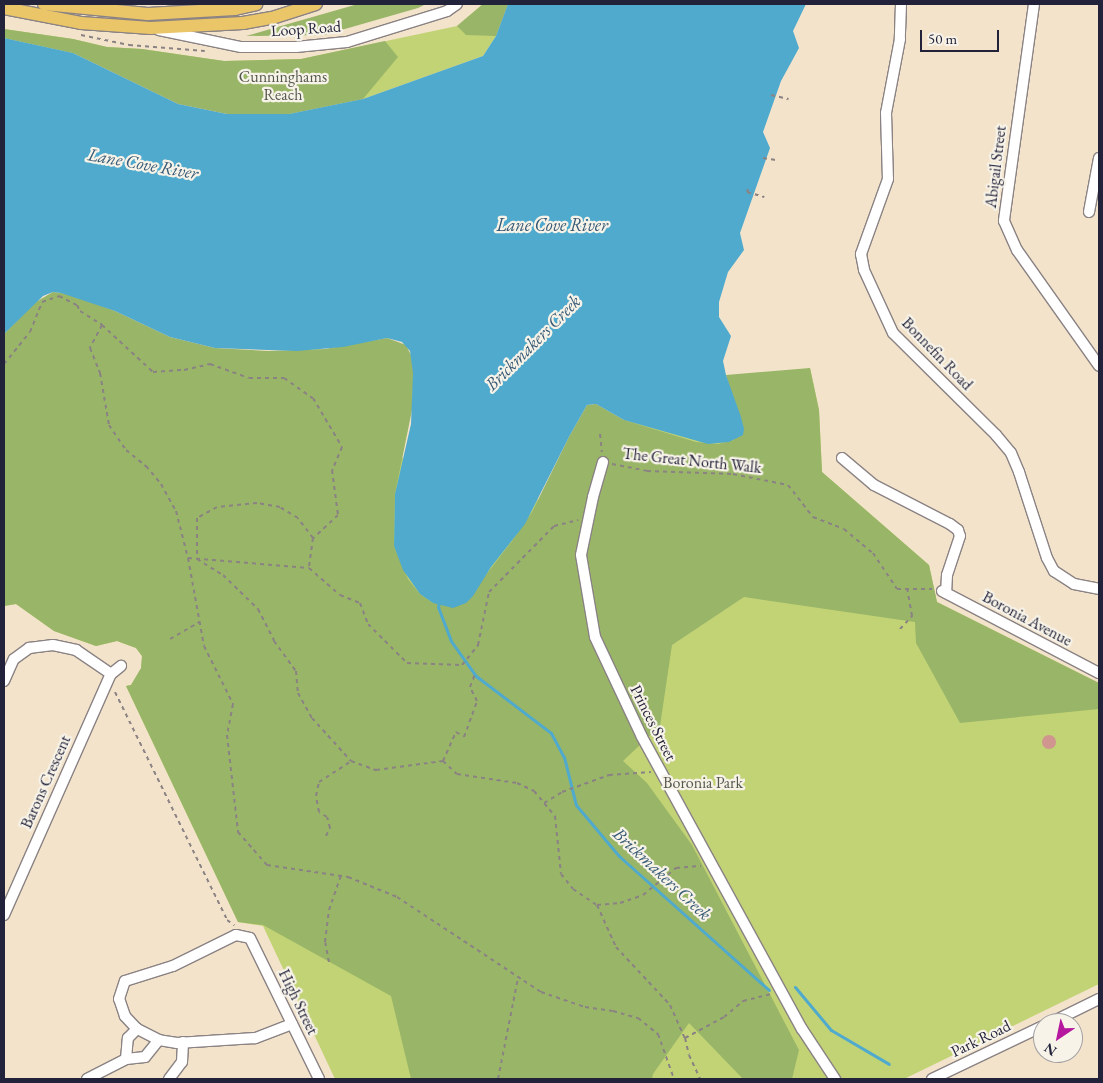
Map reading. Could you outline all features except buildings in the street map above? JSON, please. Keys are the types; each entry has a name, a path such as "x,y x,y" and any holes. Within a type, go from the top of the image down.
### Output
{"main road":[{"path":"44,4 148,14 235,9 256,4"},
{"path":"4,8 81,23 151,28 243,23 272,18 316,4"}],"street":[{"name":"Loop Road","path":"151,28 241,47 296,47 347,42 447,11 457,4"},
{"name":"Bonnefin Road","path":"901,4 900,39 886,113 888,179 861,254 864,270 893,333 996,435 1011,453 1047,558 1054,570 1066,580 1099,589"},
{"name":"Abigail Street","path":"1034,4 1004,221 1017,250 1099,366"},
{"path":"1089,212 1099,158"},
{"path":"842,458 874,485 950,524 958,530 960,536 947,575 944,592"},
{"name":"Princes Street","path":"603,462 588,518 581,555 595,637 642,737 661,772 802,1029 835,1079"},
{"name":"Boronia Avenue","path":"944,592 1099,673"},
{"path":"4,680 14,659 29,648 53,645 76,650 111,674"},
{"name":"Barons Crescent","path":"4,915 111,674 121,666"},
{"name":"High Street","path":"137,1029 125,1016 119,999 125,981 173,966 236,935 250,938 319,1079"},
{"path":"1070,1013 1099,999"},
{"path":"126,1059 128,1038 137,1029 159,1040 183,1042 255,1038 292,1024"},
{"name":"Park Road","path":"932,1079 1033,1031"},
{"path":"87,1079 126,1059 145,1057 159,1040"},
{"path":"168,1079 182,1062 183,1042"}],"path":[{"path":"78,34 129,45 212,51"},
{"path":"771,95 788,99"},
{"path":"763,158 776,160"},
{"path":"748,188 747,192 764,197"},
{"path":"4,364 30,332 42,302 59,296 77,305 80,311 102,326 154,372 184,370 210,364 249,378 284,378 313,398 342,448 332,470 338,515 313,538 309,568"},
{"path":"102,326 90,348 100,373 109,425 126,450 146,466 161,484 176,511 188,558 204,646 233,704 227,735 238,832 267,865 348,877 397,897 541,992 585,1007 613,1011 638,1018 658,1034 674,1079"},
{"path":"600,434 603,462"},
{"name":"The Great North Walk","path":"603,462 647,470 733,474 788,484 813,517 844,529 873,553 897,589 907,589"},
{"path":"197,559 197,518 217,507 257,503 280,507 298,518 313,538"},
{"path":"188,558 309,568 340,595 360,603 368,624 407,663 462,665 478,645 489,592 554,526 588,518"},
{"path":"197,559 223,574 258,609 274,641 296,671 298,693 312,718 351,761 376,770 443,761"},
{"path":"900,629 912,616 907,589 923,588 944,592"},
{"path":"170,639 200,622"},
{"path":"111,674 115,694 227,920 235,926"},
{"path":"443,761 456,732 464,737 477,701 470,687 475,674"},
{"path":"326,836 330,828 327,817 319,812 316,796 319,782 351,761"},
{"path":"443,761 457,774 518,783 534,791 555,816 561,874 573,888 597,905 616,947 670,1005 685,1038 689,1055 700,1079"},
{"path":"544,804 562,792 609,775 661,772"},
{"path":"597,905 620,903 643,895 676,868 712,865"},
{"path":"329,962 325,942 329,910 341,876"},
{"path":"498,1079 518,978"},
{"path":"685,1038 724,1017 743,1001 782,992"}],"green space":[{"path":"358,4 426,4 418,8 324,35 246,36"},
{"name":"Cunninghams Reach","path":"483,4 508,4 496,36 483,56 363,99 289,114 73,53 4,38 4,29 73,39 107,47 142,49 224,61 301,59 457,26"},
{"path":"483,4 508,4 496,36 466,35 457,26"},
{"name":"Cunninghams Reach","path":"4,29 73,39 107,47 142,49 224,61 301,59 385,41 398,57 363,99 289,114 227,114 178,104 73,53 4,38"},
{"name":"Boronia Park","path":"53,292 70,294 115,311 170,337 215,348 269,351 325,349 387,338 406,345 414,368 412,410 395,494 394,546 408,579 420,594 433,603 485,576 532,512 587,405 596,404 624,420 696,442 718,444 734,440 730,389 726,375 810,368 819,410 822,472 929,565 937,602 1099,683 1099,709 960,723 916,643 915,622 744,597 672,645 660,726 623,761 647,783 692,845 799,1050 792,1079 743,1079 689,1023 653,1074 652,1079 411,1079 391,996 263,925 238,922 126,686 131,685 141,668 142,656 136,648 117,641 96,646 54,631 16,604 4,606 4,334 34,303"},
{"name":"Boronia Park","path":"4,334 539,500 570,435 810,368 819,410 822,472 929,565 937,602 1099,683 1099,984 1039,1013 1033,1013 1033,1016 904,1079 335,1079 263,926 238,922 126,686 131,685 141,669 142,656 136,648 117,641 96,646 54,631 16,604 4,606"}],"water":[{"name":"Lane Cove River","path":"508,4 806,4 793,31 799,48 781,81 763,132 770,148 740,233 744,250 728,272 719,302 719,317 731,336 723,361 741,417 744,429 743,435 729,442 708,444 624,420 596,404 587,405 525,524 491,567 473,596 466,603 453,608 433,603 420,594 403,570 394,546 395,494 411,424 413,373 410,351 402,342 387,338 343,347 297,351 215,348 170,337 115,311 53,292 43,296 4,334 4,38 73,53 178,104 227,114 289,114 363,99 483,56 496,36"}],"waterway":[{"name":"Brickmakers Creek","path":"439,601 438,607 451,641 476,676 551,733 564,757 576,805 619,856 769,990"},
{"name":"Brickmakers Creek","path":"795,987 831,1030 889,1064"}]}
